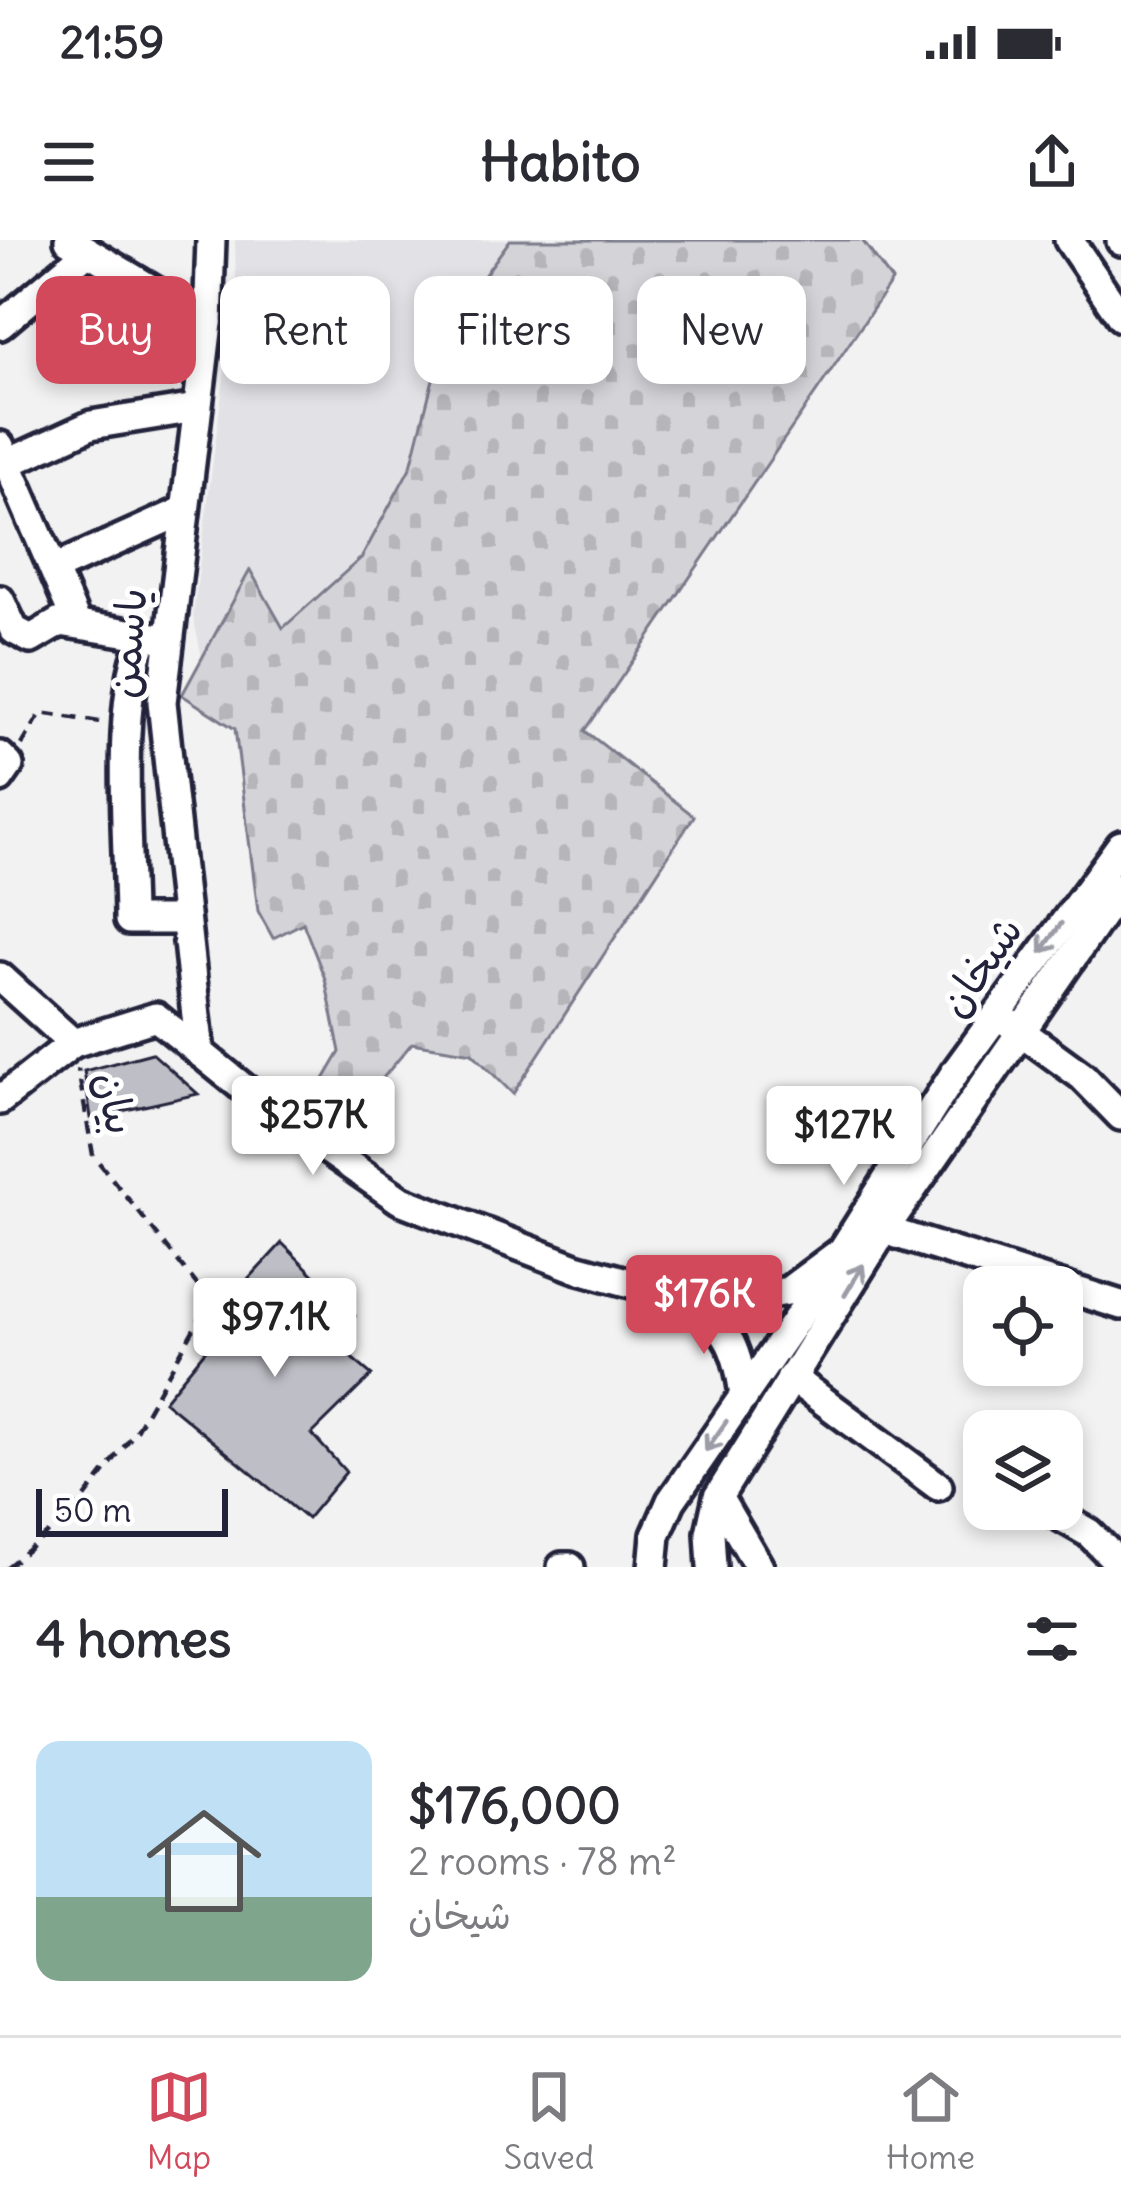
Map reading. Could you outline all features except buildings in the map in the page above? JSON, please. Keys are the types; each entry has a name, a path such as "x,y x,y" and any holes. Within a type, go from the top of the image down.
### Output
{"street":[{"name":"یاسمن","path":"200,1053 162,732 156,637 183,511 208,322 211,240"},
{"path":"1070,240 1121,316"},
{"path":"0,325 35,296 78,246 208,322"},
{"path":"0,293 35,296"},
{"path":"77,624 4,454 91,424 196,408"},
{"path":"56,568 183,511"},
{"path":"0,600 14,630 31,639 60,622 156,637"},
{"path":"156,637 138,648 128,727 129,920 184,920"},
{"name":"شیخان","path":"712,1567 710,1533 718,1497 1121,845"},
{"name":"شیخان","path":"653,1567 656,1535 671,1501 839,1253 1008,1022 1119,891"},
{"path":"0,977 74,1043"},
{"path":"0,1100 74,1043 156,1017 400,1200 576,1268 696,1301 788,1291 839,1253"},
{"path":"1008,1022 1082,1076 1121,1116"},
{"path":"884,1230 1121,1304"},
{"path":"696,1301 721,1323 739,1354 744,1397"},
{"path":"790,1377 938,1486"},
{"path":"718,1497 758,1567"},
{"path":"656,1535 684,1525 710,1533"},
{"path":"1083,1530 1121,1565"}],"path":[{"path":"3,767 41,713 128,727"},
{"name":"بیان","path":"7,1567 86,1496 135,1432 210,1301 93,1155 74,1043"}],"shaded area":[{"path":"235,240 510,240 484,276 414,276 414,384 432,384 411,466 362,557 283,628 249,571 202,658 193,615 223,384 390,384 390,276 236,276"}],"green space":[{"path":"510,240 862,240 892,281 585,731 694,816 513,1094 472,1053 412,1043 344,1125 310,1103 340,1052 325,979 303,923 273,938 258,911 235,729 182,695 250,570 283,628 362,557 411,466 432,384 613,384 613,276 484,276"}]}
